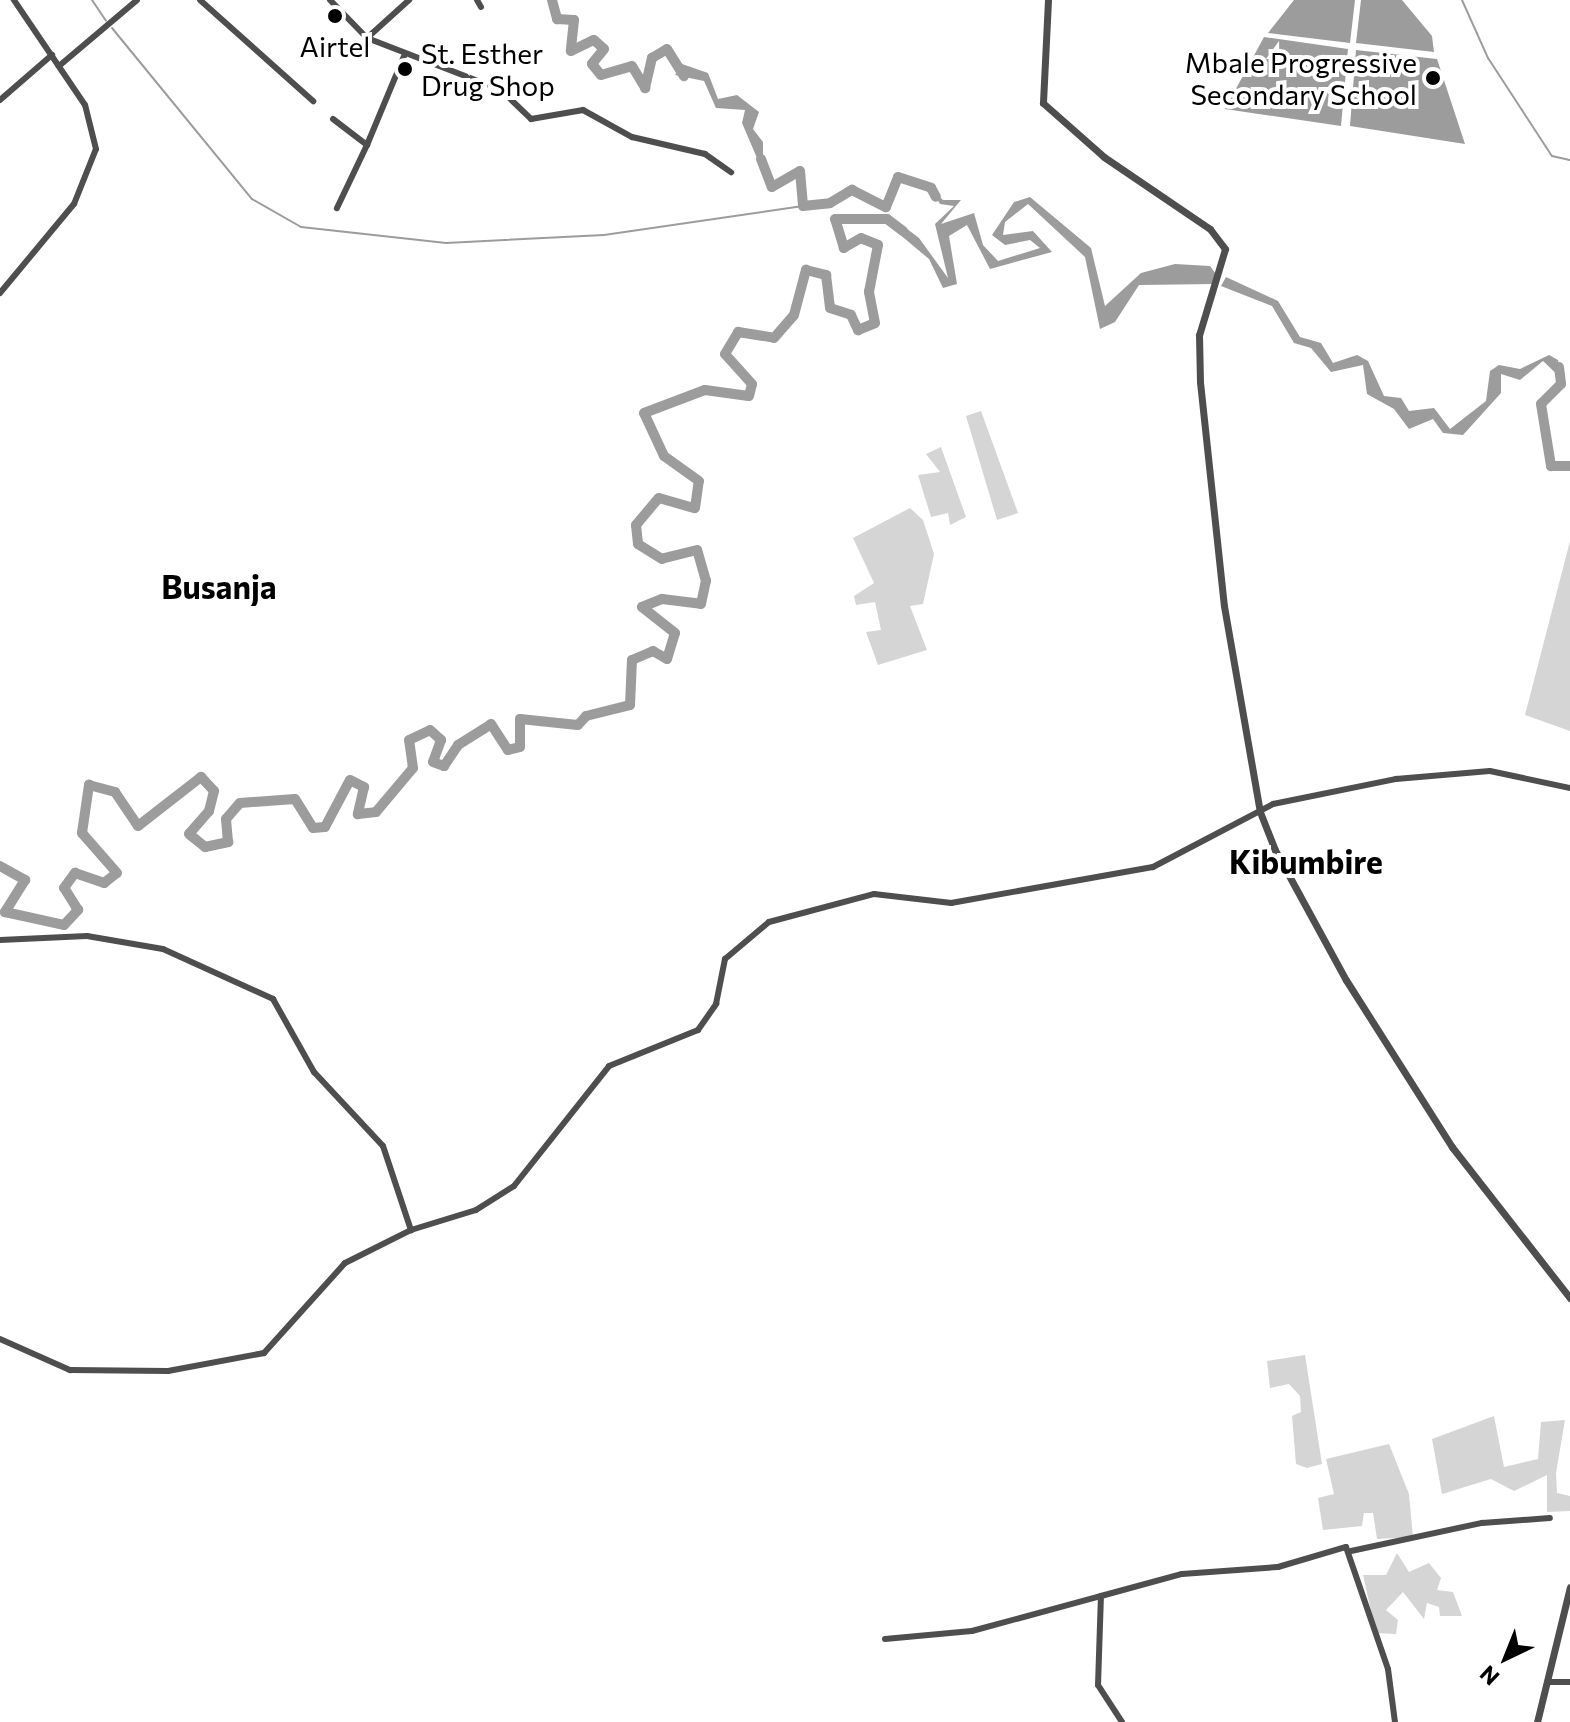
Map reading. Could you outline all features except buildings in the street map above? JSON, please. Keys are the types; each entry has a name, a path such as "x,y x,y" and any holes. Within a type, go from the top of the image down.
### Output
{"street":[{"path":"0,293 74,204 94,163 94,122 14,0"},
{"path":"59,66 137,0"},
{"path":"200,0 313,101"},
{"path":"330,0 367,38 404,56 501,90 537,121 583,110 632,137 705,154 731,172"},
{"path":"367,38 409,0"},
{"path":"1048,0 1043,103 1104,157 1210,229 1225,249 1222,277 1199,335 1200,382 1224,606 1260,812 1373,1025 1452,1147 1570,1298"},
{"path":"0,100 52,55"},
{"path":"337,208 404,56"},
{"path":"333,119 367,145"},
{"path":"0,1339 70,1370 168,1371 257,1356 332,1273 411,1230 501,1197 547,1150 609,1066 698,1030 716,1004 725,959 769,922 874,894 951,903 1153,867 1260,812 1396,779 1490,771 1570,788"},
{"path":"0,940 87,936 163,949 273,999 314,1072 383,1146 411,1230"},
{"path":"885,1639 972,1631 1182,1574 1278,1567 1335,1549 1351,1551 1482,1523 1550,1518"},
{"path":"1351,1551 1388,1669 1395,1722"},
{"path":"1537,1722 1570,1587"},
{"path":"1101,1596 1098,1685 1122,1722"},
{"path":"1549,1682 1570,1682"}],"shaded area":[{"path":"1294,0 1355,0 1350,43 1268,33"},
{"path":"1361,0 1402,0 1432,36 1434,52 1356,43"},
{"path":"1264,37 1348,49 1341,126 1225,109"},
{"path":"1356,50 1437,59 1465,144 1350,126"},
{"path":"682,64 708,73 718,99 737,95 759,112 753,129 763,142 763,172 742,123 745,110 716,108 704,81 675,75"},
{"path":"931,188 943,200 961,200 941,224 974,213 983,245 998,261 1040,248 1030,240 1005,245 992,235 1014,202 1030,197 1091,248 1105,306 1141,273 1175,264 1210,266 1218,277 1215,284 1139,285 1115,322 1100,329 1085,257 1028,204 1005,222 1003,235 1033,231 1052,252 990,269 967,225 949,236 957,284 943,288 929,259 892,228 898,222 919,238 948,278 935,224 954,206 940,204"},
{"path":"1226,277 1278,301 1300,337 1321,343 1333,363 1357,355 1368,361 1384,396 1401,398 1409,411 1434,408 1450,429 1486,401 1490,371 1499,365 1520,369 1549,355 1558,360 1562,379 1543,361 1520,380 1501,374 1501,393 1463,435 1443,433 1433,419 1409,429 1394,409 1367,394 1363,365 1331,372 1311,348 1294,343 1272,306 1221,286"},
{"path":"981,411 1018,513 997,520 966,416"},
{"path":"941,447 966,517 950,525 948,513 931,517 918,475 940,472 926,454"},
{"path":"910,508 923,520 934,554 923,604 910,606 927,650 878,665 866,632 881,630 875,602 856,605 854,596 874,583 853,538"},
{"path":"1570,541 1570,731 1525,715"},
{"path":"1305,1355 1322,1464 1307,1468 1296,1464 1292,1416 1301,1412 1300,1396 1289,1384 1270,1388 1267,1361"},
{"path":"1494,1416 1504,1467 1538,1459 1541,1422 1565,1420 1556,1473 1557,1493 1570,1496 1570,1511 1547,1512 1547,1475 1514,1491 1491,1479 1442,1494 1432,1439"},
{"path":"1389,1444 1409,1494 1413,1537 1377,1539 1373,1513 1364,1513 1362,1526 1323,1530 1318,1498 1334,1494 1326,1459"},
{"path":"1397,1553 1409,1572 1429,1563 1441,1578 1437,1590 1453,1592 1462,1616 1440,1616 1439,1607 1427,1603 1424,1619 1403,1592 1386,1610 1398,1620 1396,1634 1376,1633 1363,1575 1386,1575"}],"waterway":[{"path":"92,0 106,21"},
{"path":"552,0 557,19 574,20 571,51 594,40 604,49 592,64 601,75 632,66 645,88 652,58 667,49 684,76"},
{"path":"1462,0 1488,58 1552,156 1570,160"},
{"path":"112,28 252,199 301,227 446,243 604,235 803,206"},
{"path":"761,159 772,187 800,171 803,206 830,203 852,190 886,207 898,177 931,188 936,197"},
{"path":"0,866 25,880 5,912 64,925 78,910 64,888 75,873 104,883 117,873 82,833 89,785 115,792 138,826 201,777 214,791 209,811 189,834 205,847 228,842 226,819 240,803 295,799 313,828 325,827 350,780 364,787 358,814 376,812 413,768 409,740 430,730 441,740 433,762 444,766 458,745 491,724 508,750 520,747 520,719 578,725 586,716 630,705 632,660 653,651 667,659 675,633 642,607 662,599 701,604 706,581 697,550 662,559 638,544 636,525 659,498 695,508 699,481 664,456 644,413 705,390 749,396 752,384 725,354 738,332 774,338 794,315 806,270 826,275 830,308 851,315 858,330 875,323 869,292 878,245 861,238 844,248 835,219 887,219 903,231"},
{"path":"1559,367 1561,384 1541,404 1551,466 1570,466"}],"place":[{"name":"Airtel","path":"335,16"},
{"name":"St. Esther Drug Shop","path":"405,69"},
{"name":"Mbale Progressive Secondary School","path":"1433,78"}],"district":[{"name":"Busanja","path":"219,586"},
{"name":"Kibumbire","path":"1306,861"}]}
